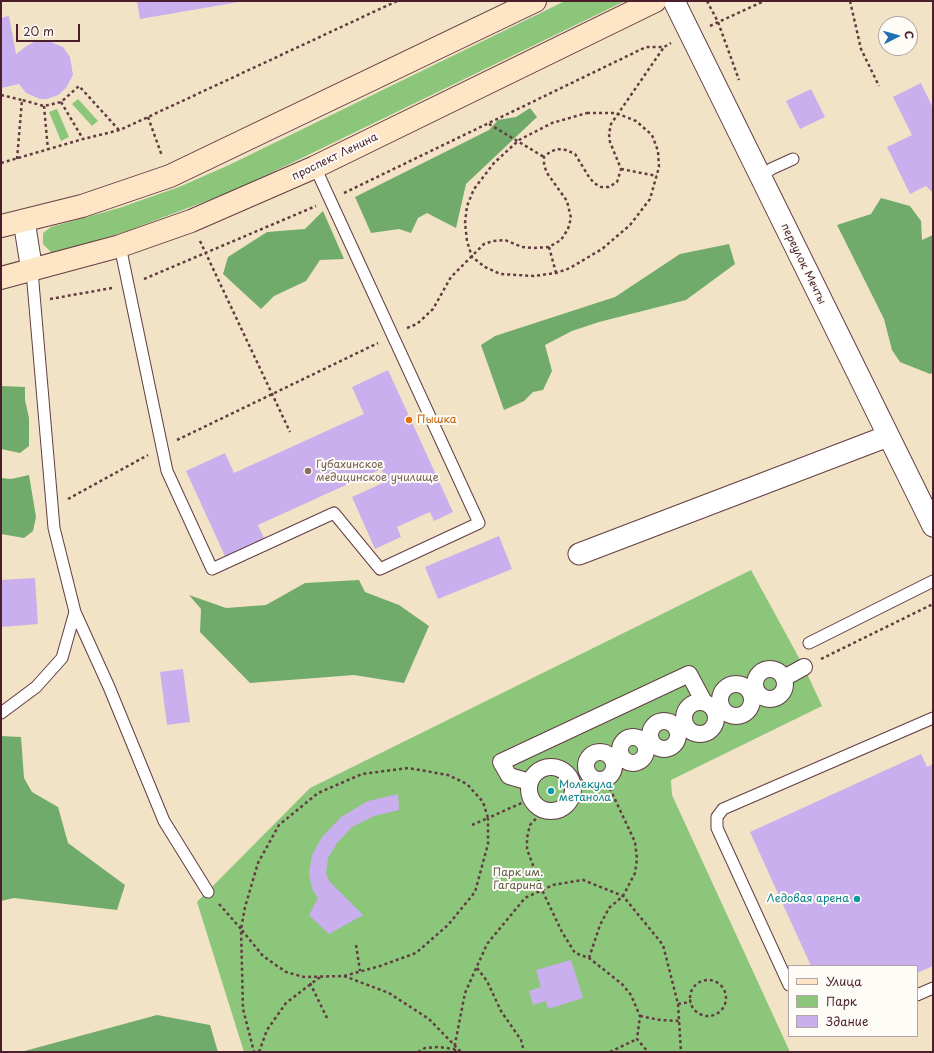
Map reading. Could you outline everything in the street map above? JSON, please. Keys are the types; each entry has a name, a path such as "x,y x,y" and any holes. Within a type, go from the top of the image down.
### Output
{"main road":[{"path":"1,226 82,206 170,176 535,1"},
{"name":"проспект Ленина","path":"1,278 32,271 120,246 191,221 315,167 655,1"}],"street":[{"name":"переулок Мечты","path":"674,1 760,179 933,526"},
{"path":"24,221 32,271"},
{"path":"579,554 888,436"},
{"path":"617,758 612,772 605,778 596,779 591,777 587,772 587,760 591,755 603,752 630,763 636,763 646,756 649,742 661,748 673,746 677,741 686,711 690,705 697,702 713,707 732,716 740,716 746,713 750,707 754,692 761,696 773,699 780,696 784,691 784,678 804,668"},
{"path":"530,782 509,776 501,762 689,674 713,707 716,718 714,725 710,730 704,733 697,733 681,727"},
{"path":"550,767 562,771 571,780 573,788 572,796 568,804 560,809 552,811 544,810 536,805 529,790 530,782 535,774 542,769 550,767"},
{"path":"571,780 587,772"}],"lane":[{"path":"760,179 772,169 793,159"},
{"path":"120,246 166,471 212,569 334,513 380,569 479,523 315,167"},
{"path":"32,271 54,528 75,612 109,687 164,821 208,892"},
{"path":"809,643 933,581"},
{"path":"1,713 36,687 62,658 75,612"},
{"path":"788,983 717,828 717,817 723,809 933,718"},
{"path":"918,995 933,988"}],"path":[{"path":"1,163 83,139 120,130 397,1"},
{"path":"34,302 128,285 207,254 330,200 646,47 664,47 764,1"},
{"path":"850,1 861,49 879,86"},
{"path":"544,157 557,149 566,150 575,154 594,183 601,187 609,187 617,182 620,169 609,134 611,124 616,113 664,47"},
{"path":"1,96 44,106 61,102 79,86 120,130"},
{"path":"17,159 22,100"},
{"path":"61,102 83,139"},
{"path":"44,106 48,150"},
{"path":"587,113 616,113 636,121 652,135 658,151 659,167 650,199 630,225 602,249 570,268 556,273 534,276 500,274 485,267 472,256 467,241 465,223 467,206 474,189 494,164 519,140 552,123 587,113"},
{"path":"148,117 170,176"},
{"path":"489,124 519,140 544,157"},
{"path":"52,508 162,447 417,324 433,309 451,276 484,244 493,241 505,240 522,247 550,247 561,240 568,229 571,218 567,201 547,173 544,165 544,157"},
{"path":"620,169 657,176"},
{"path":"191,221 290,432"},
{"path":"550,247 556,273"},
{"path":"804,668 933,604"},
{"path":"208,892 241,929 263,956 286,972 304,977 344,976 416,953 448,926 475,892 488,844 488,818 483,802 467,784 448,775 408,768 362,774 318,793 279,825 258,863 245,908 241,929 243,1009 254,1052"},
{"path":"589,958 600,925 609,908 623,896 635,872 637,859 635,842 605,778"},
{"path":"472,825 532,798"},
{"path":"544,810 530,825 527,838 527,849 542,890 562,932 575,953 589,958 622,984 631,995 640,1016 637,1039 648,1052"},
{"path":"418,1052 425,1048 438,1047 455,1051 455,1044 466,993 476,968 487,944 525,898 553,885 583,880 623,896 663,945 678,1004 681,1052"},
{"path":"356,945 360,971"},
{"path":"476,968 487,981 501,1011 521,1040 524,1052"},
{"path":"344,976 389,993 429,1019 455,1044 461,1052"},
{"path":"260,1052 267,1030 286,1003 320,977"},
{"path":"705,981 712,981 718,984 726,995 723,1008 719,1013 712,1016 698,1013 691,1002 691,995 694,988 705,981"},
{"path":"310,984 328,1020"},
{"path":"678,1004 691,1002"},
{"path":"640,1016 660,1020 679,1020"},
{"path":"610,1052 637,1039"}],"green space":[{"path":"565,1 625,1 238,189 127,231 63,251 52,253 43,244 43,233 51,227 119,208 179,187 229,165"},
{"path":"78,99 98,121 92,126 72,104"},
{"path":"530,108 537,117 466,184 456,228 427,213 418,218 411,233 399,229 371,233 355,197 489,130 498,120 516,117"},
{"path":"57,109 69,137 61,141 49,112"},
{"path":"881,198 910,206 921,221 922,240 933,235 933,373 930,374 900,362 892,350 884,319 837,225 871,214"},
{"path":"323,211 344,259 320,260 306,281 274,296 261,309 223,274 228,257 267,232 305,229"},
{"path":"729,244 735,264 686,300 599,322 572,331 545,345 552,371 543,390 533,392 524,401 504,410 481,345 495,336 615,297 680,254"},
{"path":"1,386 25,387 25,400 29,418 29,446 20,453 1,449"},
{"path":"29,475 36,517 33,531 24,538 1,534 1,478 11,479"},
{"name":"Парк им. Гагарина","path":"751,570 804,667 822,706 671,780 672,795 790,1052 244,1052 197,902 310,788"},
{"path":"359,580 365,592 399,605 429,626 404,683 354,675 250,683 200,632 201,609 189,595 226,608 266,605 305,583"},
{"path":"1,736 21,737 24,778 32,792 58,807 68,843 125,885 117,910 14,898 1,901"},
{"path":"157,1015 210,1025 218,1052 21,1052"}],"building":[{"path":"137,1 239,1 239,2 140,19"},
{"path":"9,16 16,54 36,41 46,40 63,47 70,57 73,75 66,88 58,95 47,99 40,99 26,93 19,84 1,88 1,18"},
{"path":"921,83 933,108 933,193 926,186 910,194 887,147 912,135 893,97"},
{"path":"811,89 825,117 800,129 786,101"},
{"path":"388,370 453,512 434,521 430,512 397,527 401,537 375,549 352,497 387,481 381,469 258,525 264,538 225,556 186,471 225,453 234,473 364,414 352,387"},
{"path":"499,536 512,569 438,599 425,567"},
{"path":"35,578 38,624 1,627 1,580"},
{"path":"183,669 190,722 167,725 160,672"},
{"name":"Ледовая арена","path":"921,754 927,767 933,764 933,966 918,973 918,965 811,965 750,832"},
{"path":"398,794 399,810 374,816 352,827 337,843 328,858 326,873 329,881 363,915 329,934 309,915 318,898 312,889 309,874 312,855 322,837 341,817 368,801"},
{"path":"571,960 583,998 548,1009 546,1001 533,1005 529,991 541,987 536,970"}],"place":[{"name":"Пышка","path":"409,420"},
{"name":"Губахинское медицинское училище","path":"308,471"},
{"name":"Молекула метанола","path":"551,791"},
{"name":"Ледовая арена","path":"857,899"}]}
